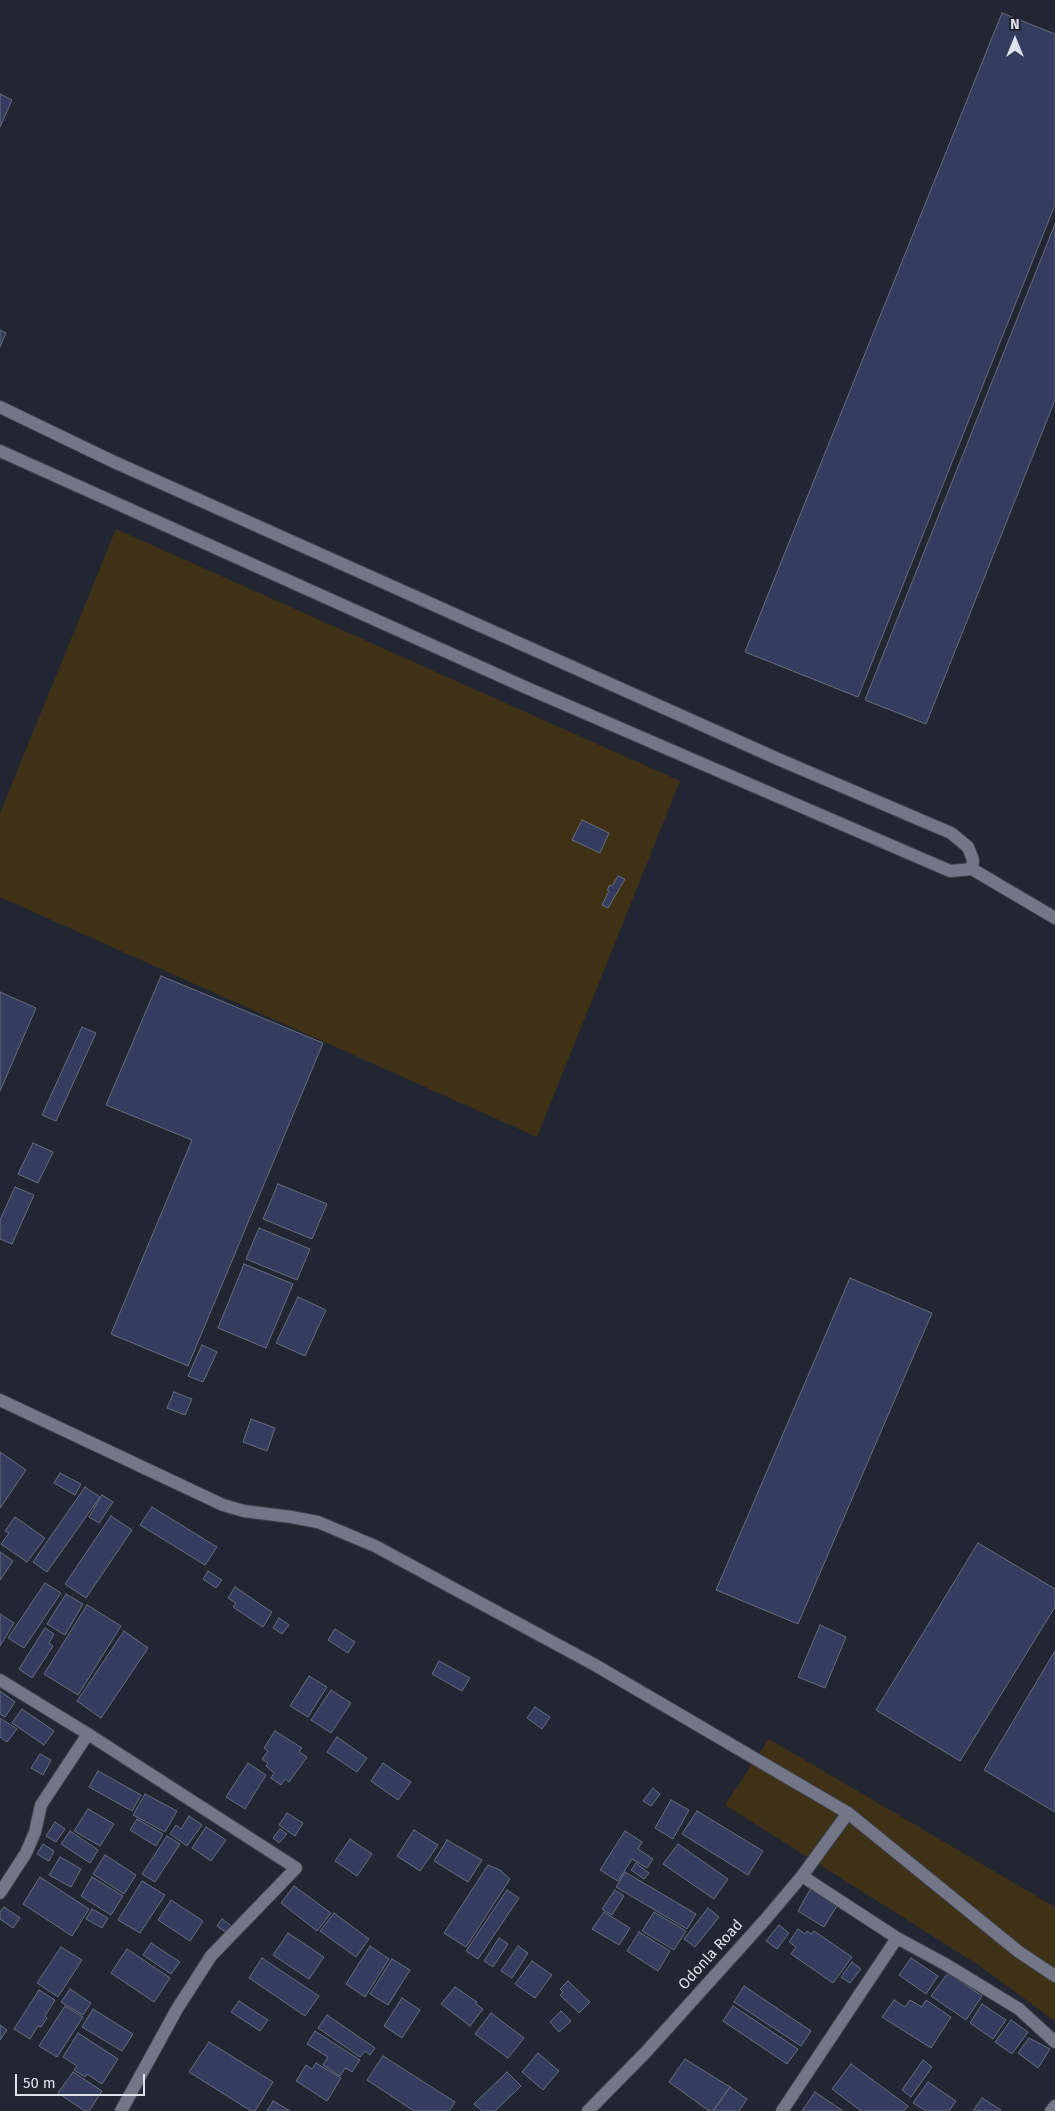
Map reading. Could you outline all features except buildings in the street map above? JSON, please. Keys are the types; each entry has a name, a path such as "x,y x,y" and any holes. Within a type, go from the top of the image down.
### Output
{"street":[{"path":"0,407 112,461 769,755 951,833 968,846 973,860 972,869"},
{"path":"0,451 527,688 950,871 972,869 1055,918"},
{"path":"0,1400 223,1505 244,1511 318,1522 375,1546 595,1665 848,1813 1019,1952 1055,1976"},
{"path":"0,1680 88,1734 296,1868 211,1956 177,2009 122,2111"},
{"path":"0,1893 26,1853 35,1832 41,1805 88,1734"},
{"name":"Odonla Road","path":"588,2111 646,2052 802,1876 848,1813"},
{"path":"802,1876 897,1938 945,1964 1019,2009 1055,2042"},
{"path":"782,2111 897,1938"},
{"path":"1051,2111 1055,2106"}],"shaded area":[{"path":"116,529 680,781 537,1137 0,897 0,813"},
{"path":"769,1739 1055,1907 1055,2021 977,1964 725,1805"}]}
